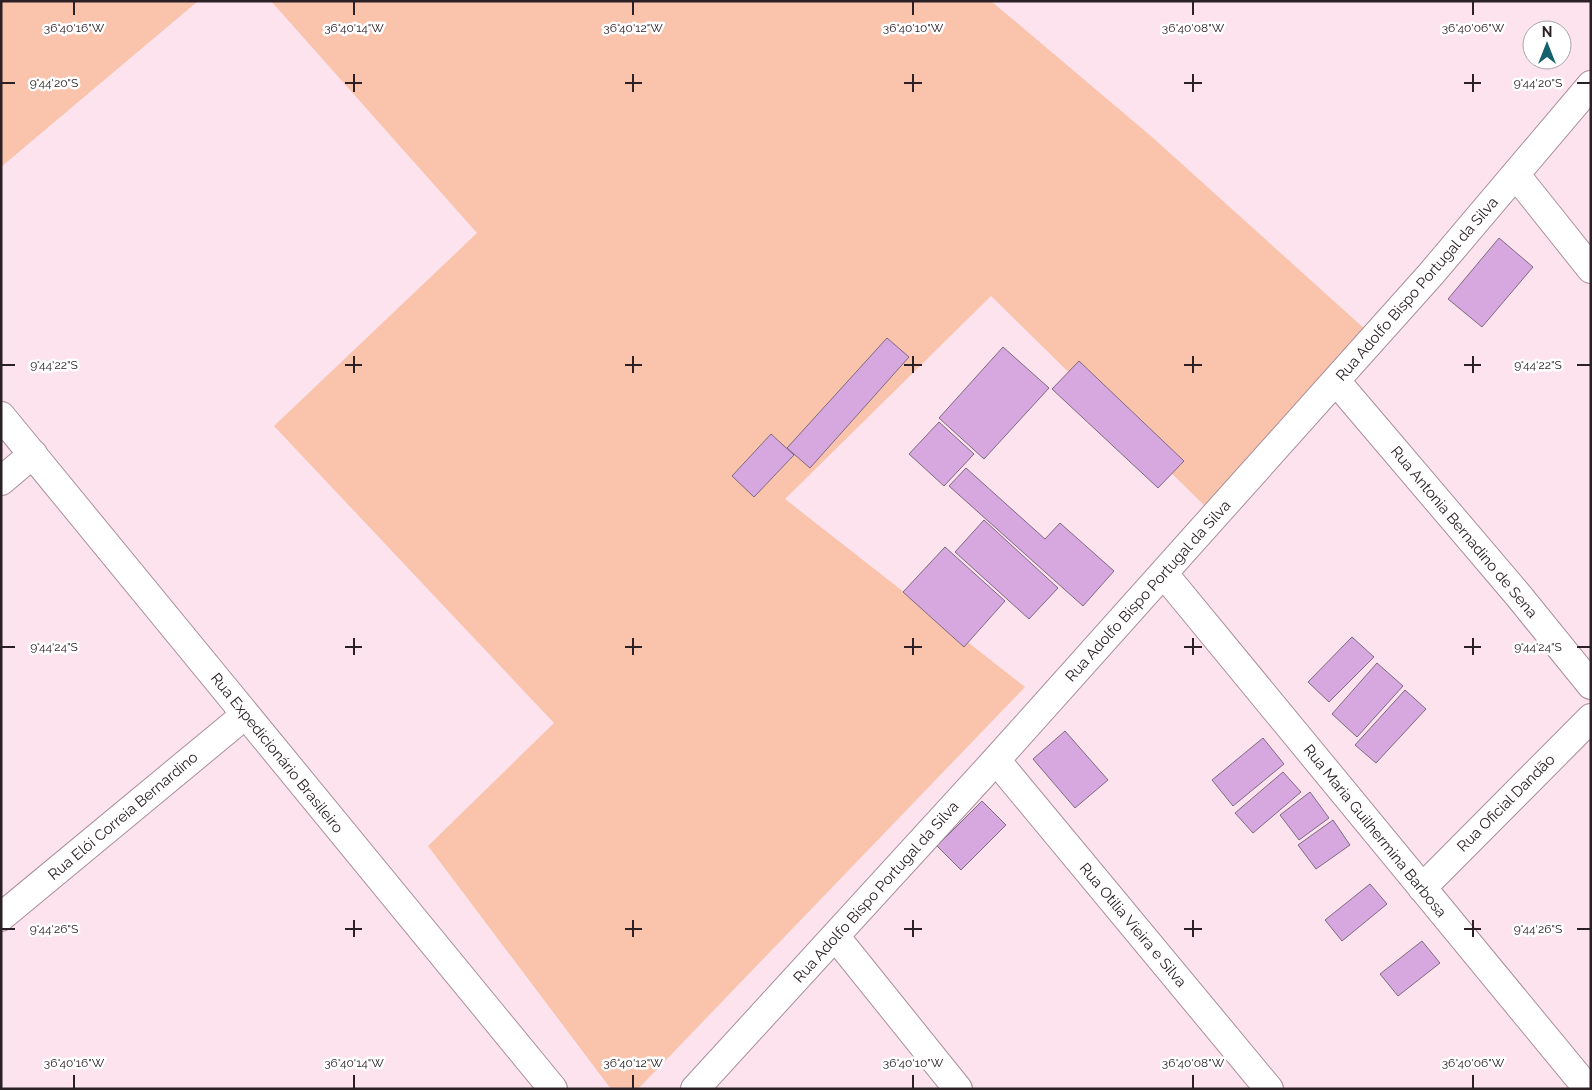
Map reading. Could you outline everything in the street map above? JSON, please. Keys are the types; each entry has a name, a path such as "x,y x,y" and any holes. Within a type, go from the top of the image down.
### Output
{"street":[{"name":"Rua Adolfo Bispo Portugal da Silva","path":"695,1089 1164,574 1516,175 1591,85"},
{"path":"1516,175 1591,269"},
{"name":"Rua Antonia Bernadino de Sena","path":"1336,381 1518,595 1591,685"},
{"name":"Rua Expedicionário Brasileiro","path":"1,416 553,1089"},
{"path":"1,481 33,454"},
{"name":"Rua Maria Guilhermina Barbosa","path":"1164,574 1588,1089"},
{"name":"Rua Elói Correia Bernardino","path":"1,917 245,715"},
{"name":"Rua Oficial Dandão","path":"1422,888 1591,718"},
{"name":"Rua Otilia Vieira e Silva","path":"996,760 1269,1089"},
{"path":"835,936 958,1089"}],"shaded area":[{"path":"1,1 198,1 1,167"},
{"path":"271,1 991,1 1152,137 1367,331 1207,508 991,296 785,499 1025,687 638,1089 611,1089 428,846 554,723 274,426 477,233"}],"building":[{"path":"1499,238 1533,267 1482,327 1448,299"},
{"path":"887,338 909,357 810,468 787,448"},
{"path":"1003,347 1049,388 984,459 939,418"},
{"path":"1079,361 1184,461 1158,488 1052,389"},
{"path":"939,422 974,454 944,486 909,454"},
{"path":"771,434 794,455 754,497 732,476"},
{"path":"966,468 1045,539 1060,523 1114,571 1083,606 949,486"},
{"path":"984,520 1058,588 1029,619 955,552"},
{"path":"945,547 1005,601 964,647 903,592"},
{"path":"1352,637 1374,657 1329,702 1308,682"},
{"path":"1377,663 1403,686 1357,737 1332,714"},
{"path":"1405,690 1426,709 1376,763 1355,745"},
{"path":"1065,731 1108,780 1075,808 1033,759"},
{"path":"1263,738 1284,764 1233,806 1212,780"},
{"path":"1283,772 1301,792 1253,833 1235,813"},
{"path":"1310,792 1329,818 1299,840 1280,815"},
{"path":"982,801 1006,825 961,870 937,846"},
{"path":"1333,820 1350,845 1316,869 1298,845"},
{"path":"1370,884 1387,904 1342,941 1325,920"},
{"path":"1422,941 1440,963 1398,996 1380,974"}]}
